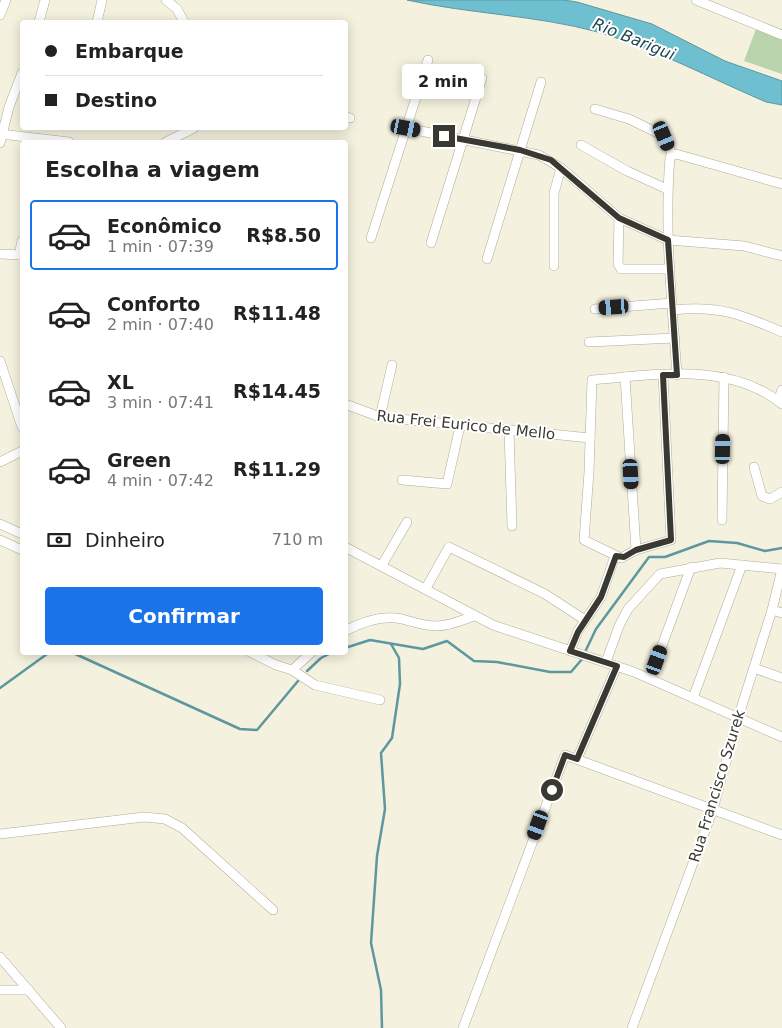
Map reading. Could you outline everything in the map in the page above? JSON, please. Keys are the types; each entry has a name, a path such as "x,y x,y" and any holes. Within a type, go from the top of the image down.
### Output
{"street":[{"path":"0,16 6,0"},
{"path":"40,20 45,0"},
{"path":"97,20 102,0"},
{"path":"166,0 177,8 183,20"},
{"path":"696,0 782,35"},
{"path":"371,238 428,60"},
{"path":"20,78 9,107 1,137 42,140"},
{"path":"431,243 482,78"},
{"path":"487,258 541,82"},
{"path":"595,109 629,119 664,136 672,154 667,188 668,240 677,375"},
{"path":"406,128 539,155 562,168 619,218 668,240 744,246 782,256"},
{"path":"170,140 190,130"},
{"path":"581,145 627,171 667,188"},
{"path":"672,154 782,184"},
{"path":"554,266 554,193 562,168"},
{"path":"619,218 618,264 621,269 670,269"},
{"path":"0,254 20,255"},
{"path":"595,309 672,307 725,310 782,332"},
{"path":"589,342 674,338"},
{"path":"0,361 20,421"},
{"path":"380,418 392,365"},
{"path":"663,375 671,540 636,550 624,557 616,556 584,540 592,380 663,375 724,378 780,402 782,390"},
{"path":"625,377 636,550"},
{"path":"722,520 724,378"},
{"name":"Rua Frei Eurico de Mello","path":"348,405 380,418 590,438"},
{"path":"402,480 447,484 460,426"},
{"path":"509,431 512,526"},
{"path":"0,462 20,452"},
{"path":"754,467 762,496 770,499 782,492"},
{"path":"382,566 407,522"},
{"path":"0,524 20,533"},
{"path":"0,540 20,549"},
{"path":"426,588 449,547 545,594 585,620"},
{"path":"348,549 426,588 474,616 516,634 650,678 782,737"},
{"path":"570,651 585,620 601,597 616,556"},
{"path":"606,662 623,617 633,602 656,577 666,572 720,563 782,569"},
{"path":"693,698 742,565"},
{"path":"650,678 691,567"},
{"name":"Rua Francisco Szurek","path":"632,1028 713,809 738,718 772,610 782,569"},
{"path":"772,610 782,613"},
{"path":"348,630 362,623 383,619 402,620 435,626 453,624 474,616"},
{"path":"256,655 276,665 292,670 315,685 380,700"},
{"path":"292,670 309,655"},
{"path":"577,759 617,666"},
{"path":"754,668 782,678"},
{"path":"463,1028 565,755 782,835"},
{"path":"0,834 144,817 165,819 190,834 273,910"},
{"path":"0,956 61,1028"},
{"path":"0,990 29,990"}],"green space":[{"path":"756,29 782,39 782,74 744,61"}],"water":[{"name":"Rio Barigui","path":"407,0 564,0 577,2 652,24 725,61 782,81 782,105 766,102 662,55 598,32 574,26 455,9"}],"waterway":[{"path":"585,652 596,629 649,557 665,557 709,541 737,543 765,551 782,548"},
{"path":"348,647 370,640 423,649 447,641 474,661 497,662 550,672 571,672 583,658"},
{"path":"382,1028 381,990 371,943 377,856 385,809 381,753 392,738 400,684 399,658 391,644"},
{"path":"0,688 46,655"},
{"path":"78,655 240,729 257,730 298,681"},
{"path":"307,671 327,655"}],"route":[{"path":"444,136 520,150 551,160 619,218 668,240 677,375 663,375 671,540 636,550 621,558 616,556 601,597 576,636 570,651 617,666 577,759 565,755 552,790"}]}
